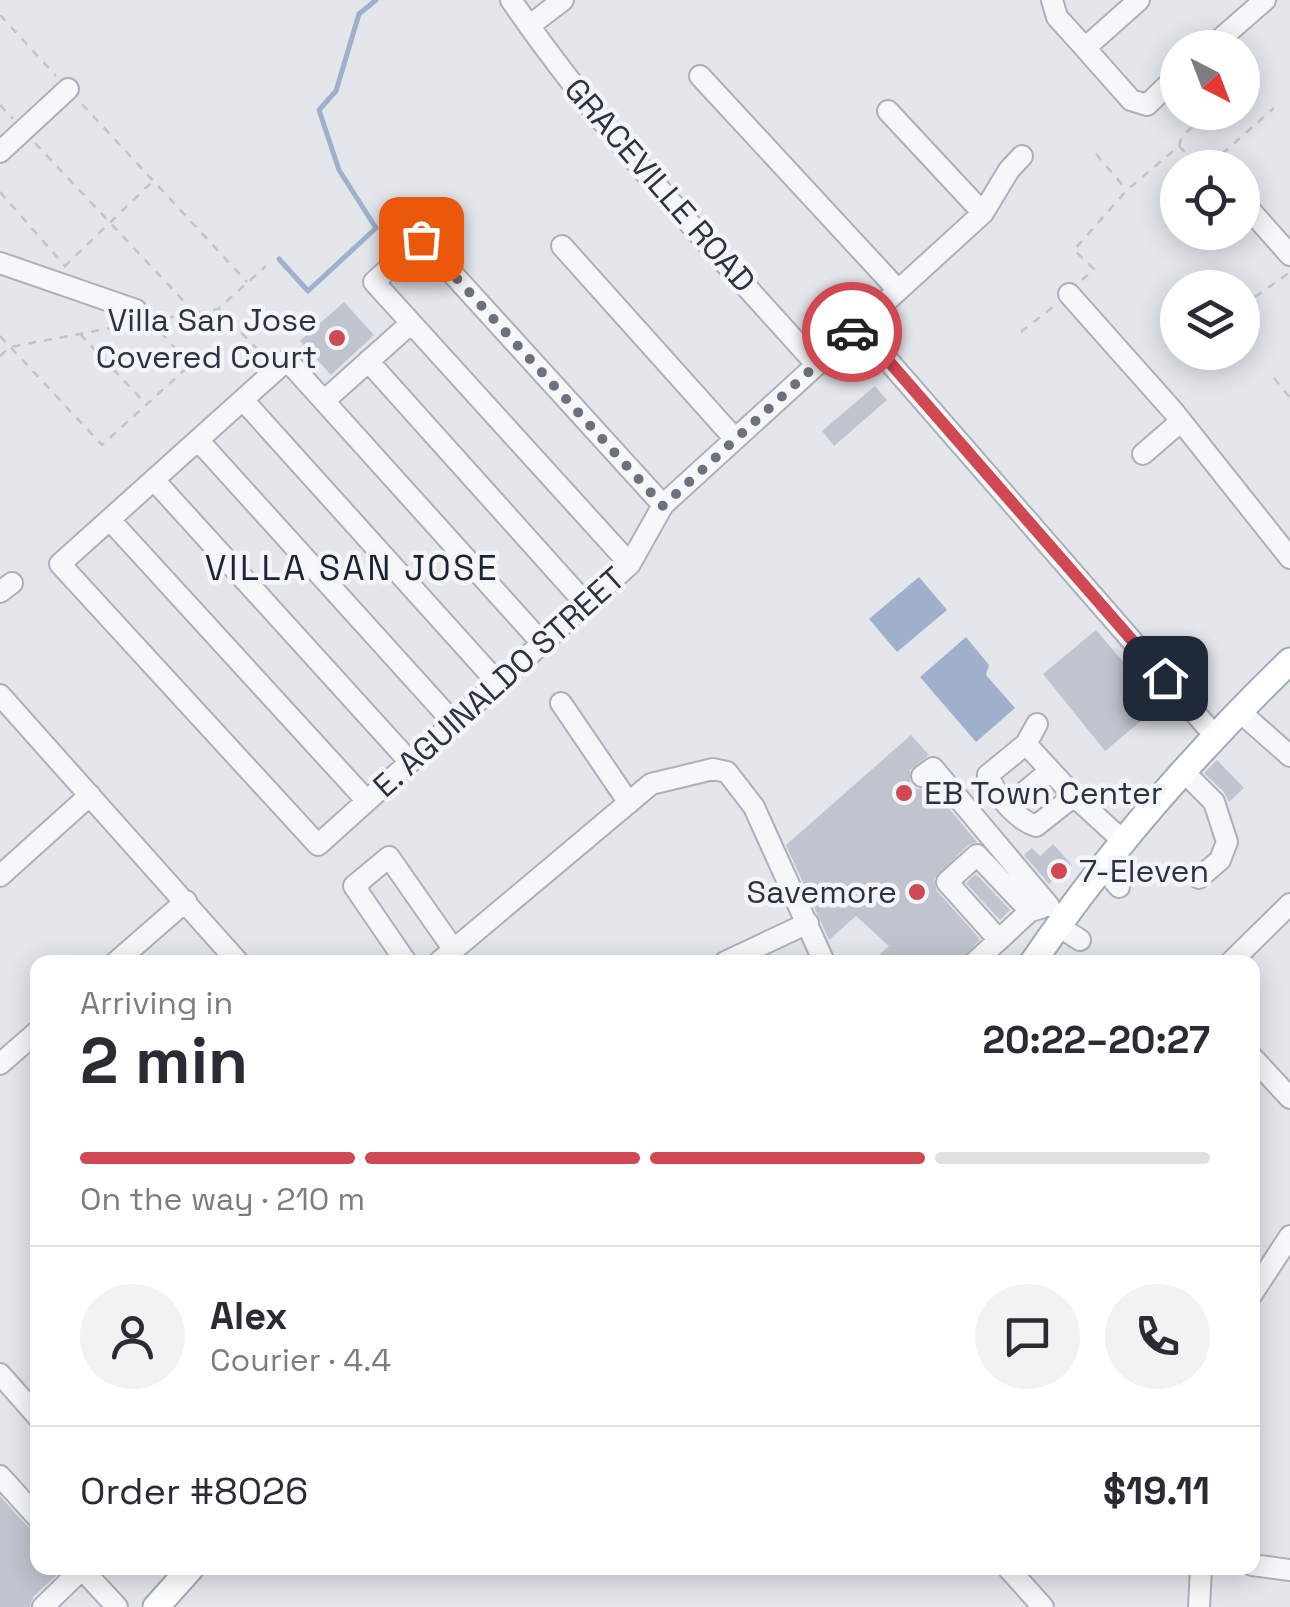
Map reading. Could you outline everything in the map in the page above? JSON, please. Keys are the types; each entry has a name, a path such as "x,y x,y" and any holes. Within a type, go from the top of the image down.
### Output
{"main road":[{"path":"1036,955 1050,915 1109,881 1123,841 1239,711 1286,672"},
{"path":"156,1607 180,1575"}],"street":[{"name":"GRACEVILLE ROAD","path":"511,0 616,140 816,364"},
{"path":"529,26 563,0"},
{"path":"1052,0 1057,16 1131,100 1147,105 1160,93"},
{"path":"1085,48 1138,0"},
{"path":"1231,30 1265,0"},
{"path":"700,76 898,290"},
{"path":"0,152 68,89"},
{"path":"888,111 983,213"},
{"name":"E. AGUINALDO STREET","path":"110,520 60,564 318,844 630,564 663,506 983,213 1008,170 1022,156"},
{"path":"1260,221 1290,255"},
{"path":"630,564 374,282 421,239 663,506"},
{"path":"562,246 735,439"},
{"path":"0,263 135,317"},
{"path":"1069,294 1290,558"},
{"path":"324,401 410,324"},
{"path":"858,326 1215,736"},
{"path":"367,801 110,520 242,400 287,360 542,644"},
{"path":"368,361 586,604"},
{"path":"242,400 498,683"},
{"path":"1142,454 1180,422"},
{"path":"198,440 454,723"},
{"path":"154,480 410,762"},
{"path":"0,696 232,955"},
{"path":"560,703 629,803"},
{"path":"1239,711 1290,756"},
{"path":"1037,724 1026,744 988,774 991,784 1028,824 1036,826 1074,796"},
{"path":"1026,744 1123,841"},
{"path":"922,776 933,768 1050,915"},
{"path":"448,955 651,784 713,769 727,772 754,807 821,955"},
{"path":"1010,806 1050,771"},
{"path":"1183,771 1214,802 1227,842 1220,860 1199,878"},
{"path":"0,876 90,795"},
{"path":"999,940 947,882 977,855 1080,940"},
{"path":"401,955 354,886 388,858 446,955"},
{"path":"124,955 186,901"},
{"path":"1238,955 1290,904"},
{"path":"983,955 999,940 1050,915"},
{"path":"758,955 808,923"},
{"path":"0,1064 30,1038"},
{"path":"1260,1065 1290,1098"},
{"path":"1260,1278 1290,1236"},
{"path":"0,1374 30,1408"},
{"path":"0,1476 30,1509"},
{"path":"1260,1566 1290,1570"},
{"path":"42,1607 75,1575"},
{"path":"88,1575 118,1607"},
{"path":"1014,1575 1043,1607"},
{"path":"1199,1607 1201,1575"}],"path":[{"path":"0,15 247,282"},
{"path":"0,105 196,313"},
{"path":"1229,150 1274,108"},
{"path":"1094,268 1074,250 1127,190 1179,146 1189,130"},
{"path":"1096,154 1127,190"},
{"path":"49,282 154,181"},
{"path":"0,192 66,266"},
{"path":"0,336 102,445 190,365 150,321 218,309 266,266"},
{"path":"1260,293 1290,272"},
{"path":"1021,332 1069,294"},
{"path":"218,309 277,369"},
{"path":"0,356 10,347 80,334 135,317"},
{"path":"80,334 147,405"},
{"path":"1274,378 1290,398"}],"water":[{"path":"919,577 947,610 897,652 869,619"},
{"path":"966,637 989,665 986,675 1015,708 976,742 920,677"}],"building":[{"name":"Villa San Jose Covered Court","path":"344,302 374,335 331,375 300,341"},
{"path":"875,386 887,400 834,446 822,431"},
{"path":"1096,630 1160,705 1105,751 1043,674"},
{"name":"EB Town Center","path":"911,735 929,755 910,770 910,783 917,789 931,787 977,842 968,845 934,879 937,891 980,939 966,955 879,955 889,946 856,916 829,940 786,845"},
{"path":"1217,760 1244,788 1229,802 1204,773"},
{"path":"1053,844 1071,864 1049,884 1024,855 1032,848 1040,856"},
{"path":"976,874 1010,910 1000,920 966,883"},
{"path":"0,1496 30,1528 30,1575 57,1575 33,1597 30,1607 0,1607"}],"waterway":[{"path":"279,259 308,291 376,228 339,170 319,110 336,91 359,14 376,0"}],"way so far":[{"path":"421,239 663,506 852,332"}],"place":[{"name":"Villa San Jose Covered Court","path":"337,338"},
{"name":"EB Town Center","path":"904,793"},
{"name":"7-Eleven","path":"1059,871"},
{"name":"Savemore","path":"917,892"}],"district":[{"name":"VILLA SAN JOSE","path":"352,568"}],"route":[{"path":"852,332 858,326 1165,678"}]}
